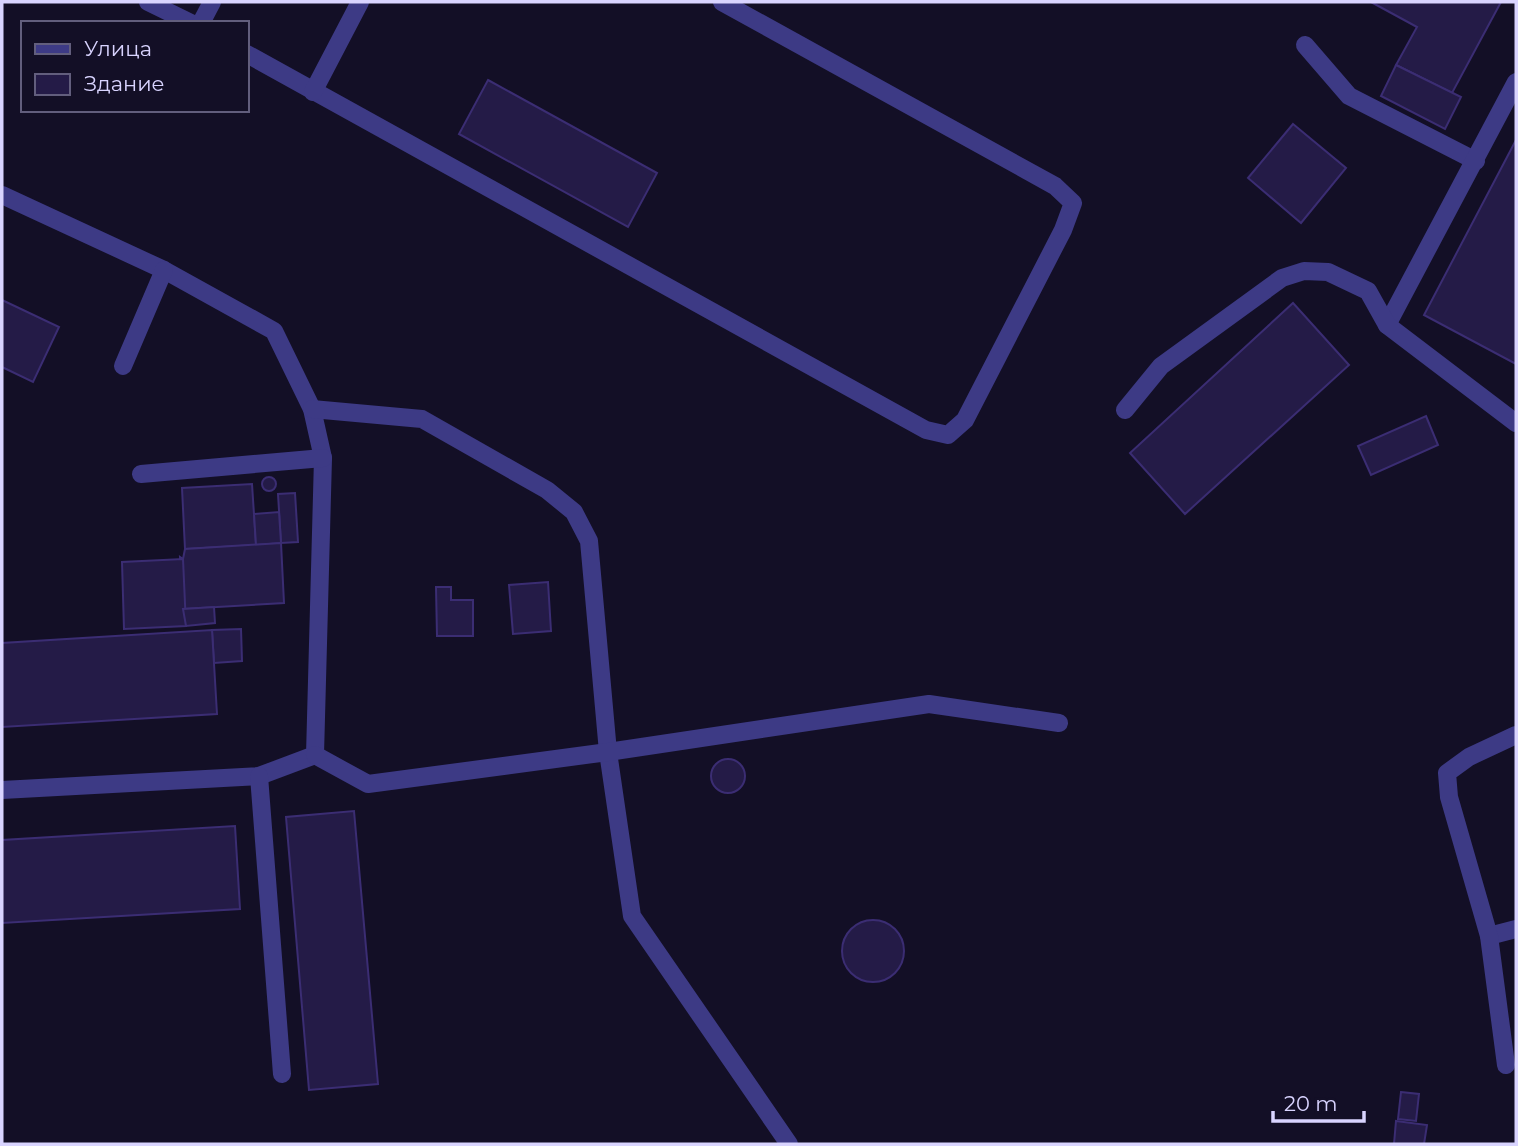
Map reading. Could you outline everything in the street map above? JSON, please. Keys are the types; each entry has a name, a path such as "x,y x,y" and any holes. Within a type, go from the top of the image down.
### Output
{"lane":[{"path":"148,2 187,21"},
{"path":"202,21 212,2"},
{"path":"313,92 360,2"},
{"path":"248,55 926,430 948,435 965,420 1063,230 1073,203 1055,186 722,2"},
{"path":"1305,45 1349,96 1476,161"},
{"path":"1387,325 1516,82"},
{"path":"2,195 164,270 274,331 312,409 323,458 315,755"},
{"path":"123,366 164,270"},
{"path":"1125,410 1161,366 1282,278 1304,271 1328,272 1368,291 1387,325 1516,423"},
{"path":"312,409 422,419 547,490 574,512 589,541 608,752 632,916 789,1144"},
{"path":"141,474 323,458"},
{"path":"2,790 259,776 315,755 368,784 608,752 929,704 1059,723"},
{"path":"1506,1065 1489,936 1449,797 1447,773 1469,757 1516,735"},
{"path":"259,776 282,1074"},
{"path":"1489,936 1516,929"}],"building":[{"path":"1371,2 1501,2 1452,93 1396,65 1417,27"},
{"path":"1396,65 1461,97 1445,129 1381,96"},
{"path":"488,80 657,173 628,227 459,134"},
{"path":"1293,124 1346,168 1301,223 1248,178"},
{"path":"1516,140 1516,364 1424,315"},
{"path":"2,300 59,327 33,382 2,367"},
{"path":"1293,303 1349,365 1185,514 1130,453"},
{"path":"1426,416 1438,445 1371,475 1358,446"},
{"path":"266,477 272,477 276,484 272,491 266,491 262,487 262,481"},
{"path":"252,484 256,545 185,549 182,488"},
{"path":"295,493 298,542 281,543 278,494"},
{"path":"279,512 281,543 256,545 254,514"},
{"path":"281,543 284,603 183,609 180,557 183,559 185,549"},
{"path":"183,559 186,626 124,629 122,562"},
{"path":"548,582 551,631 513,634 509,585"},
{"path":"436,587 451,587 451,600 473,600 473,636 437,636"},
{"path":"214,607 215,623 186,626 183,609"},
{"path":"241,629 242,661 214,663 212,630"},
{"path":"212,630 217,714 2,727 2,643"},
{"path":"728,759 740,764 745,776 740,788 728,793 716,788 711,776 716,764"},
{"path":"354,811 378,1084 309,1090 286,817"},
{"path":"235,826 240,909 2,923 2,840"},
{"path":"873,920 885,922 895,929 902,939 902,963 895,973 885,980 873,982 861,980 851,973 844,963 842,951 844,939 851,929 861,922"},
{"path":"1401,1092 1419,1094 1416,1121 1398,1119"},
{"path":"1396,1121 1427,1125 1424,1144 1394,1144"}]}
